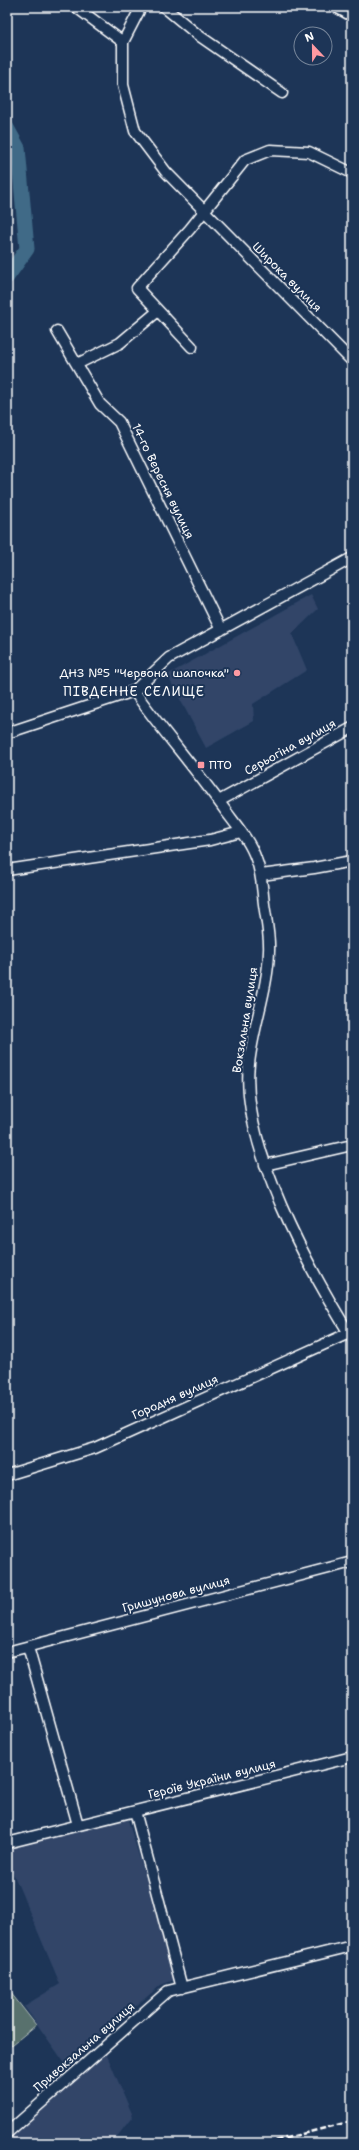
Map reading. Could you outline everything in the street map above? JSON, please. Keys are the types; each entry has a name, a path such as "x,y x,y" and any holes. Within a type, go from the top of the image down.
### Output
{"street":[{"path":"76,7 123,42 141,7"},
{"path":"164,7 198,34 282,93"},
{"path":"336,7 352,16"},
{"name":"Широка вулиця","path":"123,42 123,85 135,131 166,172 352,361"},
{"path":"192,347 137,288 204,212 245,160 270,150 309,152 352,173"},
{"path":"76,364 120,343 158,310"},
{"name":"14-го Вересня вулиця","path":"57,331 100,404 119,422 221,630"},
{"path":"7,733 134,691 169,658 352,558"},
{"name":"Вокзальна вулиця","path":"134,691 219,801 241,832 256,857 261,875 270,950 266,980 249,1064 248,1090 251,1115 265,1165 310,1267 350,1336"},
{"name":"Серьогіна вулиця","path":"219,801 352,728"},
{"path":"7,870 210,840 241,832"},
{"path":"261,875 352,861"},
{"path":"265,1165 352,1145"},
{"name":"Городня вулиця","path":"7,1475 95,1448 350,1336"},
{"name":"Гришунова вулиця","path":"7,1652 352,1562"},
{"path":"28,1647 78,1825"},
{"name":"Героїв України вулиця","path":"7,1843 352,1757"},
{"path":"135,1811 182,1988"},
{"name":"Привокзальна вулиця","path":"7,2133 168,1991 352,1946"}],"shaded area":[{"name":"ДНЗ №5 \"Червона шапочка\"","path":"311,595 318,609 292,634 307,670 253,704 254,721 206,748 167,675"},
{"path":"352,806 352,831 343,811"},
{"path":"127,1817 177,1979 161,1985 66,2065 24,2006 60,1984 7,1859 7,1846"},
{"path":"106,2053 133,2116 116,2138 116,2143 7,2143 7,2140"}],"green space":[{"path":"7,1988 36,2025 7,2049"}],"waterway":[{"path":"7,128 18,148 27,249 7,277"}],"railway":[{"path":"267,2143 352,2121"}],"place":[{"name":"ДНЗ №5 \"Червона шапочка\"","path":"237,673"},
{"name":"ПТО","path":"201,765"}],"district":[{"name":"ПІВДЕННЕ СЕЛИЩЕ","path":"134,691"}]}
